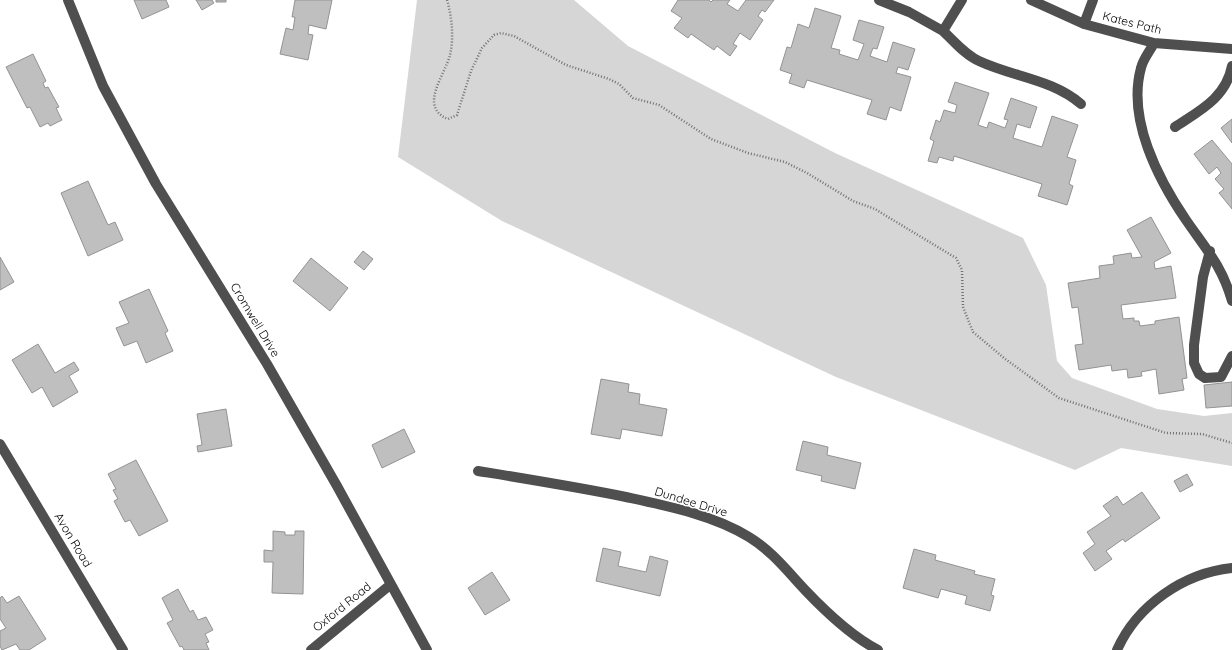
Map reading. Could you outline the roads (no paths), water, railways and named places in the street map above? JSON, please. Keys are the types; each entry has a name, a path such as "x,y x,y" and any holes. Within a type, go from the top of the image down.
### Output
{"street":[{"name":"Cromwell Drive","path":"68,0 103,86 156,184 267,364 337,486 427,650"},
{"path":"879,0 909,12 944,31 978,61 1039,81 1068,93 1081,104"},
{"path":"944,31 962,0"},
{"name":"Kates Path","path":"1031,0 1084,24 1154,43 1232,49"},
{"path":"1084,24 1093,0"},
{"path":"1154,43 1141,67 1138,94 1142,129 1152,161 1186,219 1210,251 1223,274 1232,301"},
{"path":"1174,127 1215,99 1223,90 1230,78 1232,66"},
{"path":"1210,251 1203,277 1194,346 1194,363 1199,374 1206,378 1221,377 1232,356"},
{"name":"Avon Road","path":"0,444 123,650"},
{"name":"Dundee Drive","path":"478,471 580,488 662,505 720,522 750,537 781,562 806,591 843,625 862,642 878,650"},
{"path":"1117,650 1137,621 1159,597 1188,580 1214,570 1232,568"},
{"name":"Oxford Road","path":"311,650 390,585"}]}
